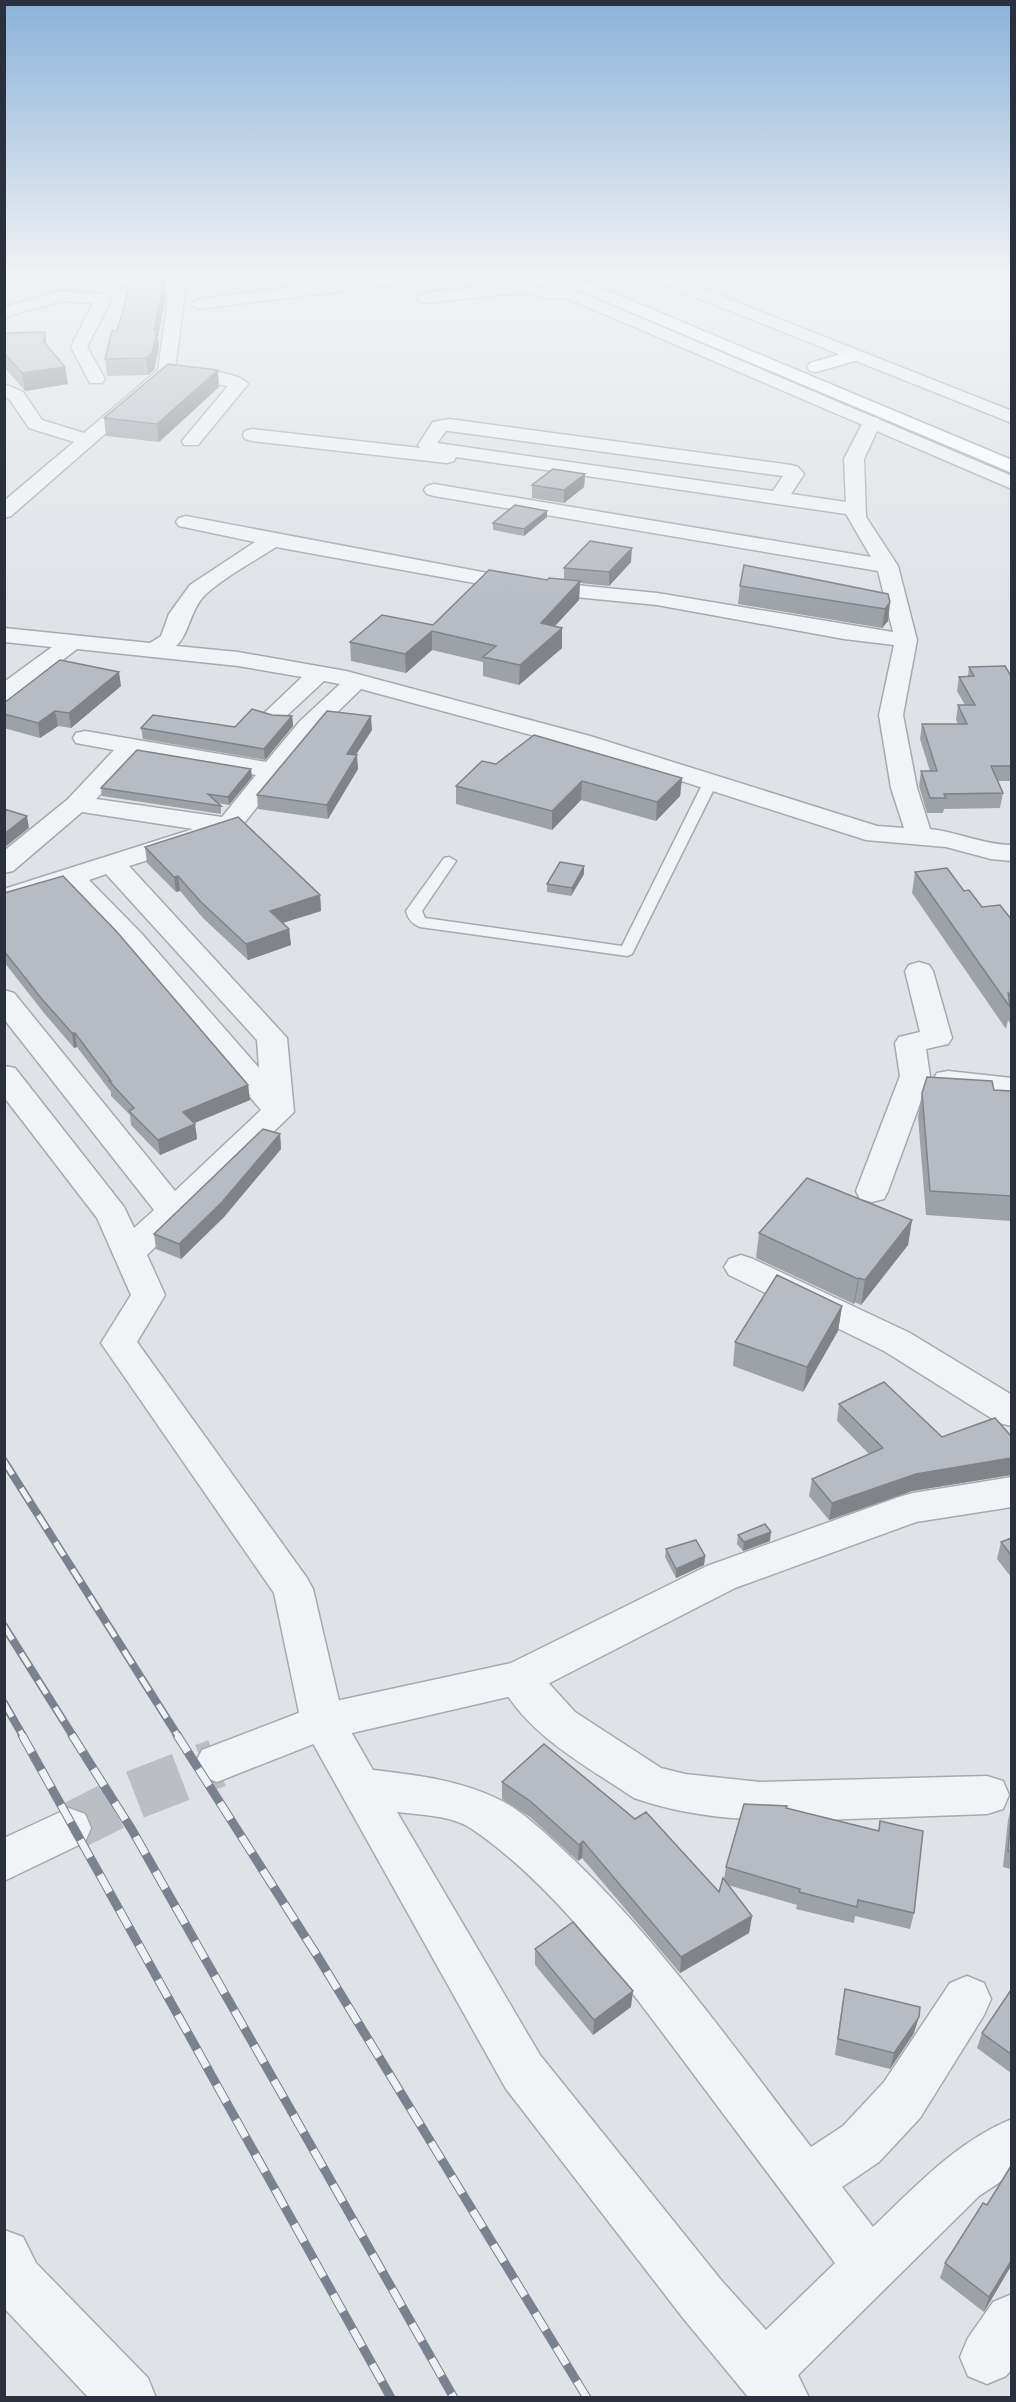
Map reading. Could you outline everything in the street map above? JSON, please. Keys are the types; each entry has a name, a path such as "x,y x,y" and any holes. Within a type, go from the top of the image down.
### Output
{"main road":[{"path":"802,383 1011,468"},
{"path":"855,383 896,400"}],"street":[{"path":"4,512 153,383"},
{"path":"191,441 239,384 236,383"},
{"path":"784,383 1011,483"},
{"path":"921,383 1011,418"},
{"path":"4,389 17,396 34,424 86,440"},
{"path":"872,422 854,459 856,513 887,566 906,640 891,715 904,788 919,835"},
{"path":"779,498 794,474 792,471 449,425 440,426 427,445 430,448 779,498 856,513"},
{"path":"252,435 484,461 856,513"},
{"path":"434,490 887,566"},
{"path":"186,522 524,586 696,605 844,632 906,640"},
{"path":"154,651 171,639 180,614 198,590 272,540"},
{"path":"4,635 238,659 356,681 581,741 874,834 919,835 956,841 1000,854 1011,854"},
{"path":"4,694 72,642"},
{"path":"273,716 319,673"},
{"path":"4,898 228,826 309,726 356,681"},
{"path":"85,738 273,771"},
{"path":"4,865 77,804 132,746"},
{"path":"77,804 228,826"},
{"path":"112,864 272,1038 278,1112"},
{"path":"71,877 139,948 268,1097 278,1112"},
{"path":"872,1191 915,1076 910,1043 937,1038 919,971"},
{"path":"4,999 172,1211"},
{"path":"4,1075 112,1215 148,1295 118,1343 292,1589 322,1722 357,1787 523,2072 702,2299 773,2384 871,2267 961,2178 1011,2144"},
{"path":"915,1076 1011,1088"},
{"path":"129,1252 278,1112"},
{"path":"741,1267 897,1342 1011,1413"},
{"path":"217,1763 322,1722 519,1679 721,1577 913,1508 1011,1492"},
{"path":"519,1679 560,1725 650,1784 685,1793 760,1802 987,1796"},
{"path":"357,1787 442,1798 486,1814 535,1853 598,1915 667,2000 871,2267"},
{"path":"4,1861 69,1828"},
{"path":"805,2181 861,2144 902,2100 967,1999"},
{"path":"4,2256 17,2282 128,2397"}],"lane":[{"path":"449,861 414,910 415,917 420,922 627,951 710,783"}],"building":[{"path":"145,383 203,383 157,424 104,418"},
{"path":"553,469 585,474 564,490 532,485"},
{"path":"515,505 547,511 524,529 493,523"},
{"path":"590,541 632,548 609,572 564,568"},
{"path":"744,565 888,594 890,602 885,609 740,586"},
{"path":"489,570 547,580 549,578 580,581 541,623 562,628 520,665 483,657 496,646 432,631 405,654 350,642 382,615 433,625"},
{"path":"60,660 119,672 69,713 55,711 38,723 4,714 4,703"},
{"path":"1005,666 1011,676 1011,766 991,766 1003,793 944,794 946,798 930,798 921,771 937,771 922,724 967,724 958,705 975,705 959,677 974,676 969,667"},
{"path":"252,709 272,715 292,716 264,749 141,728 153,715 235,727"},
{"path":"327,711 371,716 347,754 357,755 327,805 257,795"},
{"path":"534,735 682,778 657,802 582,781 552,811 456,786 482,761 496,764"},
{"path":"137,750 251,769 228,797 208,794 221,806 101,788"},
{"path":"4,809 27,816 4,834"},
{"path":"238,817 320,895 270,911 289,929 246,944 201,902 178,876 174,877 145,847"},
{"path":"560,862 584,866 572,888 547,884"},
{"path":"947,868 964,891 969,890 982,907 1000,905 1011,919 1011,997 1008,992 1010,1007 915,872"},
{"path":"63,876 117,932 248,1085 183,1112 195,1124 158,1140 129,1111 134,1108 109,1081 111,1081 75,1033 72,1033 41,998 4,951 4,893"},
{"path":"927,1077 992,1081 994,1090 1011,1091 1011,1196 930,1191 922,1093"},
{"path":"263,1129 280,1134 222,1202 179,1244 154,1234"},
{"path":"807,1178 912,1220 865,1280 858,1279 759,1233"},
{"path":"777,1275 842,1306 807,1367 735,1342"},
{"path":"884,1382 942,1437 995,1418 1011,1436 1011,1458 916,1474 832,1503 812,1479 883,1448 839,1404"},
{"path":"765,1524 771,1532 744,1542 738,1535"},
{"path":"1011,1538 1011,1555 1001,1542"},
{"path":"696,1540 705,1556 676,1569 666,1549"},
{"path":"544,1744 635,1819 646,1812 719,1892 723,1878 752,1916 681,1957 583,1841 579,1845 530,1801 502,1782"},
{"path":"744,1804 787,1806 786,1808 879,1831 880,1821 923,1831 914,1913 858,1900 857,1907 799,1892 800,1889 726,1867"},
{"path":"1011,1817 1011,1852 1008,1851"},
{"path":"573,1922 633,1991 594,2020 535,1949"},
{"path":"845,1989 920,2007 919,2017 894,2053 838,2039"},
{"path":"1011,1990 1011,2054 982,2033"},
{"path":"1011,2166 1011,2261 989,2297 945,2263 983,2203 987,2205"}],"tunnel":[{"path":"69,1828 134,1795 217,1763"}],"railway":[{"path":"4,1461 178,1736"},
{"path":"4,1626 73,1736"},
{"path":"4,1703 23,1736"},
{"path":"22,1735 391,2398"},
{"path":"72,1735 132,1830 454,2398"},
{"path":"177,1735 318,1957 587,2398"}]}
